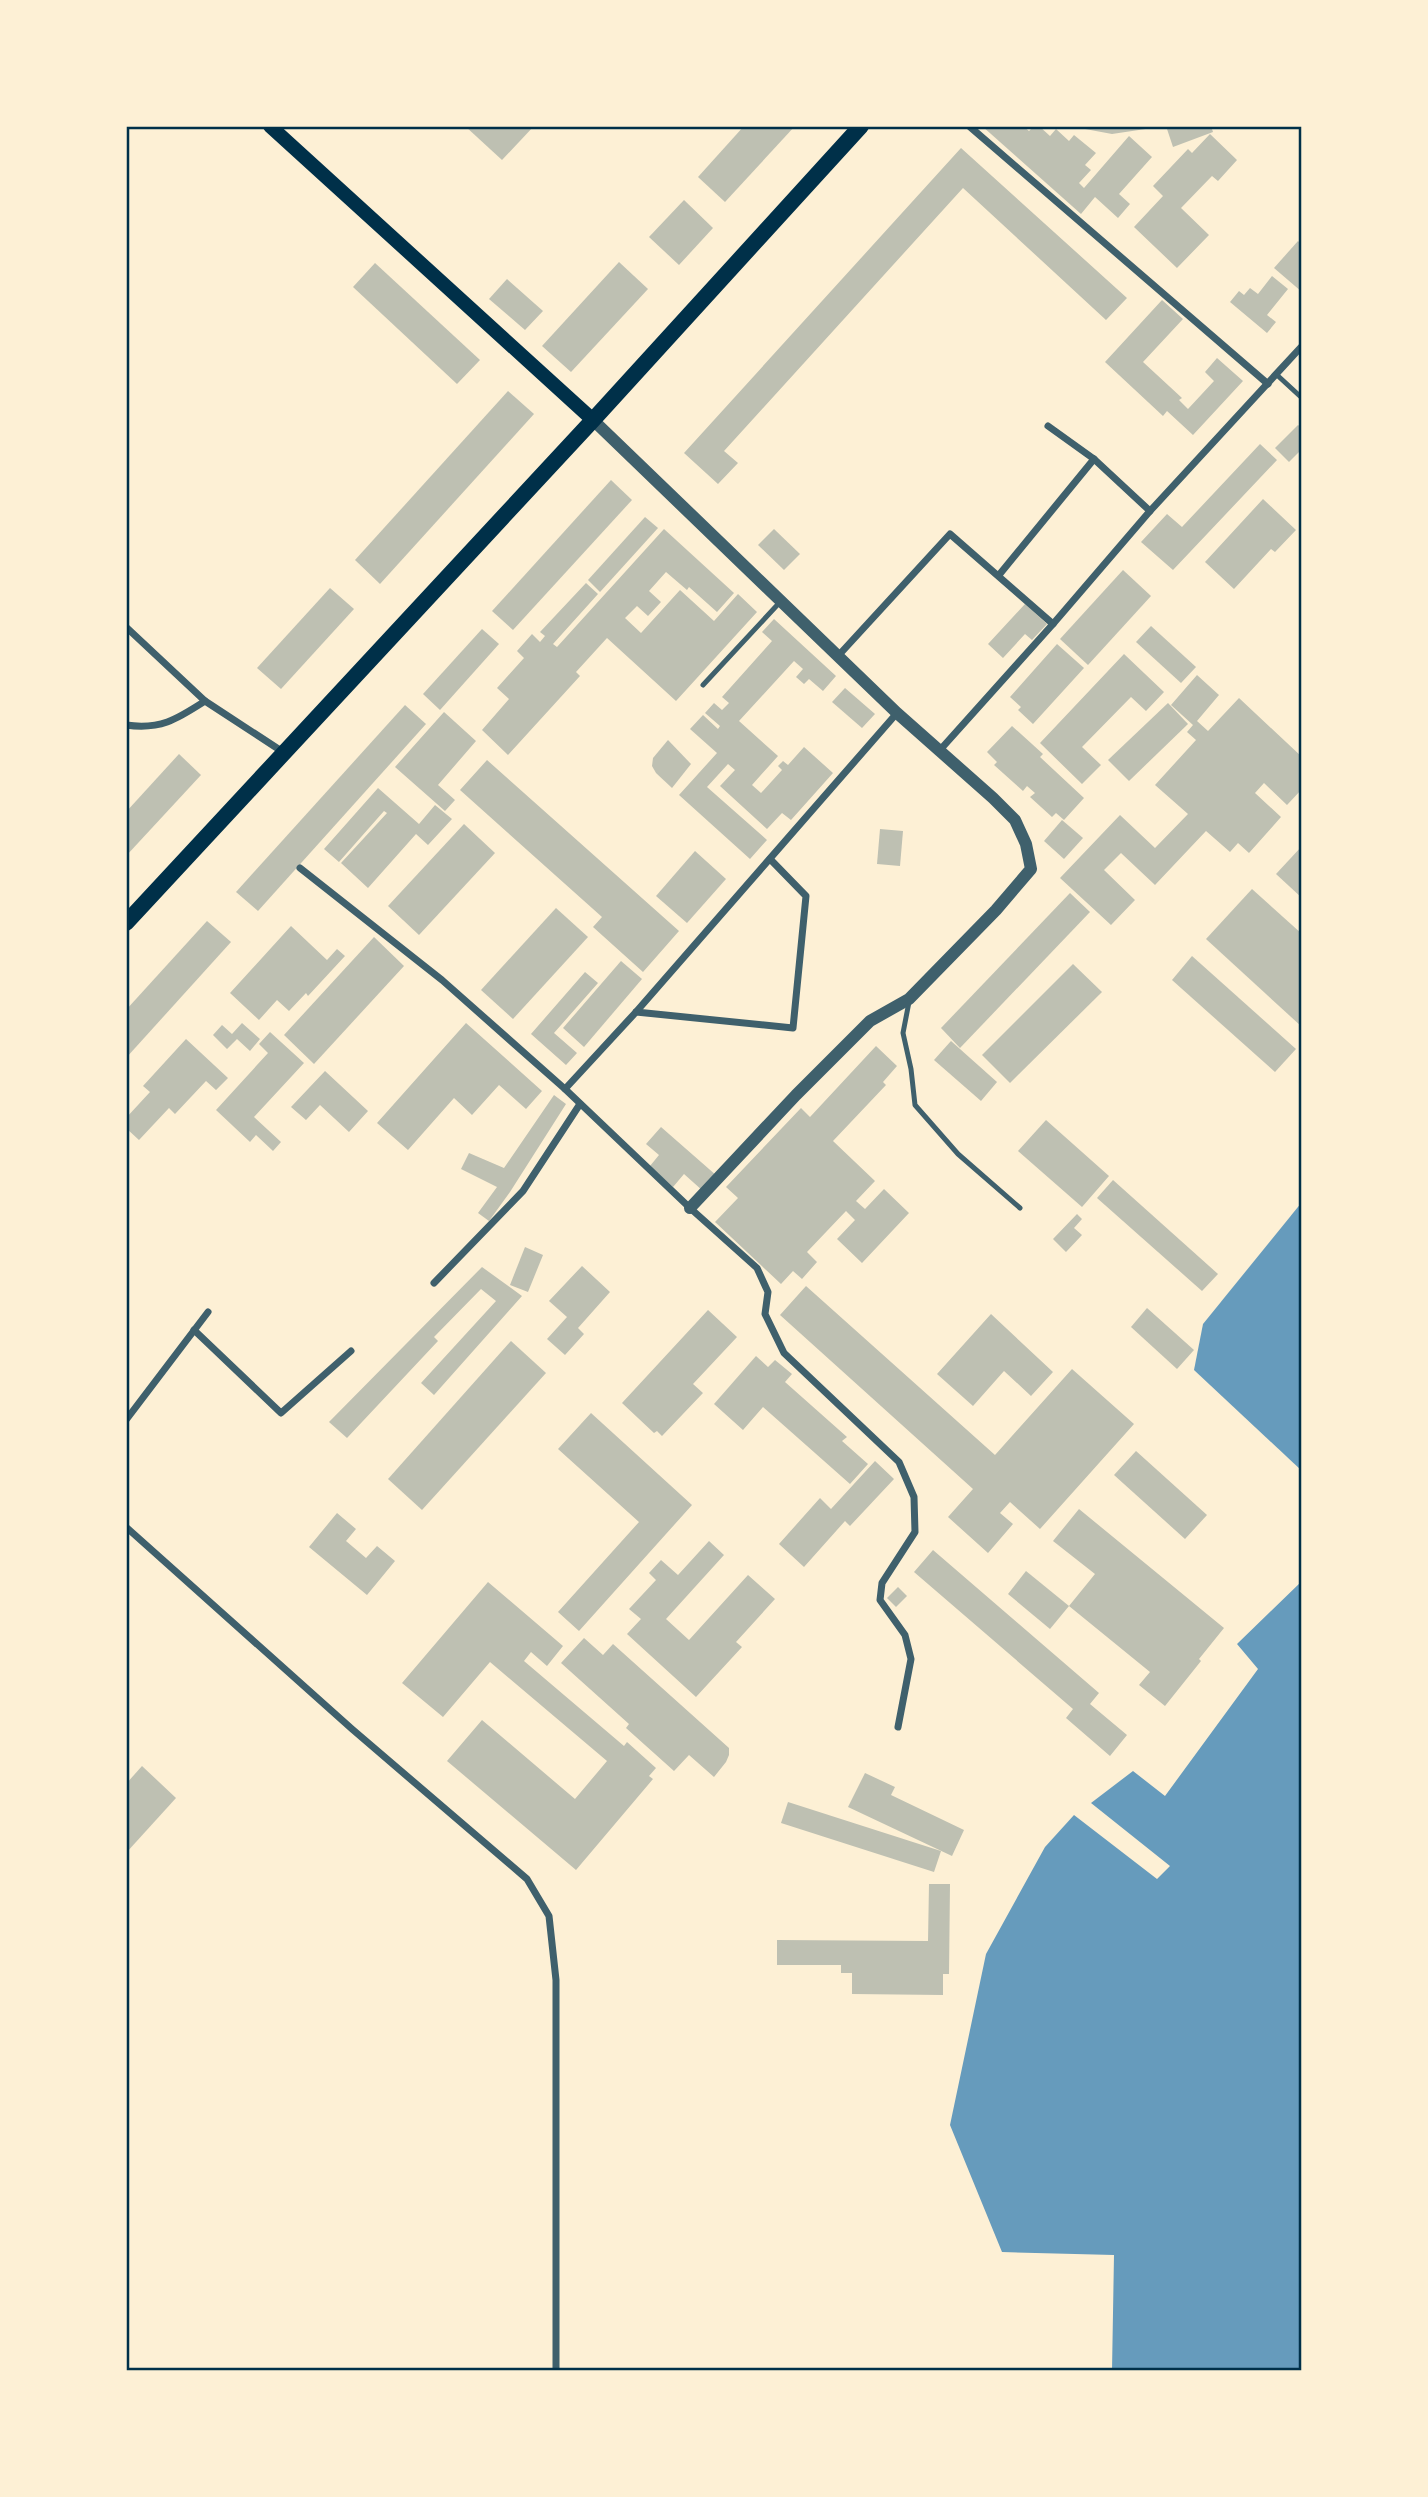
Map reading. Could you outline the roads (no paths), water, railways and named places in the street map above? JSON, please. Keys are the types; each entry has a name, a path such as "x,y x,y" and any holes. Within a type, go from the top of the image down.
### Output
{"highway":[{"path":"126,923 593,420 861,126"}],"main road":[{"path":"270,126 593,420"}],"street":[{"path":"969,126 1268,384"},
{"path":"940,751 1150,511 1302,346"},
{"path":"593,420 897,713 1015,820 1026,845 1031,869 996,910 909,999 870,1021 690,1208"},
{"path":"1048,426 1094,460 1150,511"},
{"path":"999,575 1094,460"},
{"path":"838,656 950,534 1053,624"},
{"path":"126,627 205,701 283,752"},
{"path":"126,725 144,728 173,722 205,701"},
{"path":"565,1088 636,1012 897,713"},
{"path":"636,1012 793,1028 806,896 769,859"},
{"path":"300,868 442,980 565,1088 757,1268 768,1292 765,1314 784,1353 899,1462 914,1497 915,1532 882,1583 880,1600 905,1635 911,1659 898,1727"},
{"path":"434,1283 523,1191 580,1104"},
{"path":"126,1420 208,1312"},
{"path":"194,1330 281,1413 351,1351"},
{"path":"126,1527 352,1729 527,1879 549,1916 556,1980 556,2371"}],"lane":[{"path":"1277,374 1302,398"},
{"path":"703,685 781,601"},
{"path":"909,999 903,1033 915,1105 958,1154 1020,1208"}],"water":[{"path":"1302,1202 1302,1471 1194,1370 1203,1324"},
{"path":"1302,1581 1302,2371 1112,2371 1114,2255 1002,2252 950,2125 986,1954 1045,1847 1074,1815 1157,1879 1170,1866 1091,1803 1133,1771 1165,1796 1258,1669 1237,1644"}]}
